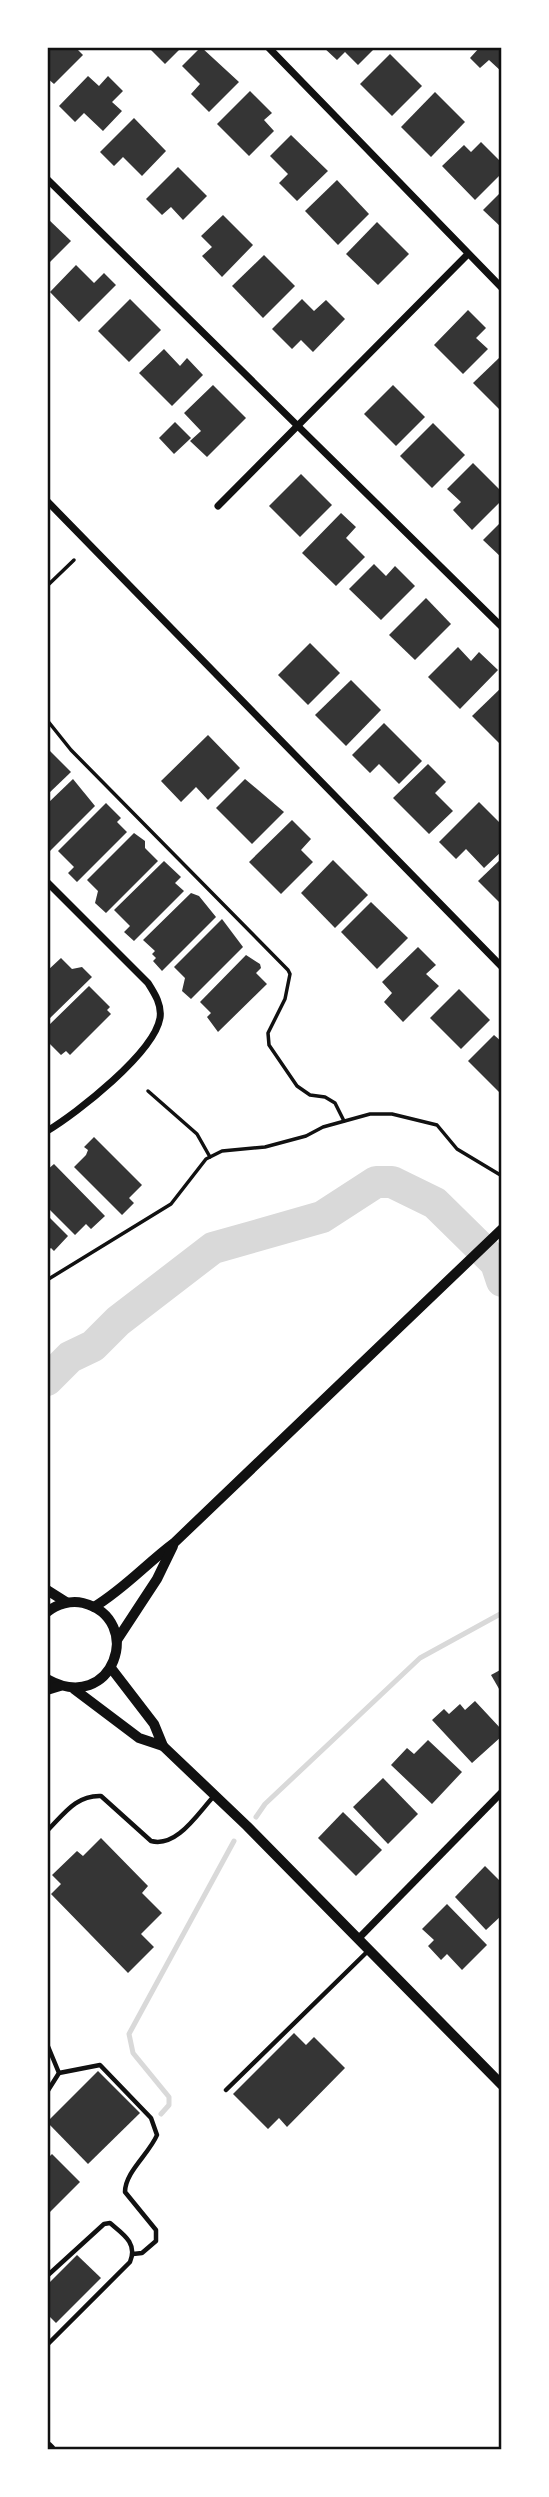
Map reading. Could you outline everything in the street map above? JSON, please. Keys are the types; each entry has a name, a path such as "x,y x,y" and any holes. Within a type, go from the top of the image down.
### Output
{"main road":[{"path":"94,1606 119,1592 146,1564 174,1543 498,1233"},
{"path":"117,1640 157,1579 174,1543"},
{"path":"47,1690 60,1686"}],"street":[{"path":"268,47 502,288"},
{"path":"47,179 502,627"},
{"path":"218,506 468,254"},
{"path":"47,501 502,967"},
{"path":"47,882 148,984 158,1000 161,1016 155,1034 123,1070 87,1103 47,1131"},
{"path":"47,1590 66,1602 94,1606 113,1626 117,1640 111,1668 88,1686 74,1689 47,1679"},
{"path":"47,1612 66,1602"},
{"path":"111,1668 154,1724 163,1746 502,2085"},
{"path":"74,1689 139,1738 163,1746"},
{"path":"358,1939 502,1792"}],"lane":[{"path":"47,1831 87,1795 101,1796 151,1840 160,1843 174,1839 214,1796"},
{"path":"226,2090 369,1950"},
{"path":"47,2044 60,2073"},
{"path":"47,2092 60,2073 100,2065 151,2118 157,2135 125,2183 125,2192 156,2230 156,2241 142,2253 133,2254"},
{"path":"47,2276 104,2224 110,2223 128,2238 133,2254 130,2262 47,2345"}],"path":[{"path":"47,586 74,560"},
{"path":"47,720 71,750 288,970 290,974 285,999 268,1033 269,1045 298,1086 310,1095 325,1097 335,1103 344,1121"},
{"path":"148,1091 197,1134 210,1157"},
{"path":"47,1280 171,1204 184,1191 194,1170 210,1157 222,1151 265,1147 295,1139 344,1121 380,1113 426,1121 444,1130 457,1149 467,1157 502,1176"}],"building":[{"path":"47,47 75,47 83,55 54,84 47,78"},
{"path":"148,47 182,47 165,64"},
{"path":"201,47 239,82 209,112 191,94 200,84 182,66"},
{"path":"323,47 376,47 358,65 345,52 337,60"},
{"path":"480,47 502,47 502,72 489,60 480,68 470,58"},
{"path":"390,54 422,86 392,116 360,84"},
{"path":"88,76 99,86 108,76 123,91 112,102 122,111 103,131 84,113 75,122 59,106"},
{"path":"250,91 272,113 264,120 274,131 249,156 217,124"},
{"path":"435,92 465,122 431,157 401,127"},
{"path":"134,118 166,151 142,176 123,157 114,166 100,152"},
{"path":"291,135 328,171 297,201 279,183 288,174 270,156"},
{"path":"481,142 502,163 502,173 475,200 442,166 464,145 471,152"},
{"path":"178,167 207,196 183,220 171,207 162,215 146,199"},
{"path":"337,180 369,214 338,245 305,211"},
{"path":"502,191 502,228 483,210"},
{"path":"223,215 253,245 222,277 202,256 212,247 201,236"},
{"path":"47,218 71,241 47,265"},
{"path":"377,222 409,254 378,285 346,254"},
{"path":"264,255 295,286 263,318 232,286"},
{"path":"76,265 94,283 104,273 116,285 79,322 50,292"},
{"path":"130,299 161,330 129,362 98,331"},
{"path":"302,299 314,311 326,300 345,319 313,352 301,340 292,349 272,329"},
{"path":"468,310 486,328 476,338 488,349 463,374 434,345"},
{"path":"164,349 180,366 187,358 203,375 172,406 139,373"},
{"path":"499,358 502,361 502,412 473,383"},
{"path":"213,385 246,418 207,457 190,441 201,431 184,413"},
{"path":"393,385 425,417 396,446 364,414"},
{"path":"175,422 191,438 174,454 159,438"},
{"path":"433,423 465,455 432,488 400,456"},
{"path":"473,463 502,492 502,500 472,530 453,510 461,502 447,489"},
{"path":"301,474 332,505 300,537 269,506"},
{"path":"341,513 356,527 346,538 365,557 336,586 302,553"},
{"path":"502,521 502,558 483,540"},
{"path":"374,564 386,576 395,566 415,586 381,620 349,589"},
{"path":"426,598 451,624 415,660 389,635"},
{"path":"310,643 340,673 308,705 278,675"},
{"path":"458,647 471,661 479,652 498,670 460,709 428,677"},
{"path":"351,680 381,710 346,746 315,715"},
{"path":"502,687 502,746 472,716"},
{"path":"384,723 422,761 399,784 379,764 370,773 352,755"},
{"path":"208,735 240,768 208,800 196,787 181,802 161,781"},
{"path":"47,748 71,772 47,795"},
{"path":"428,764 446,782 435,793 453,811 429,834 393,798"},
{"path":"73,779 95,806 47,854 47,804"},
{"path":"245,779 284,812 252,844 216,808"},
{"path":"479,802 502,825 502,851 484,868 466,849 456,859 439,842"},
{"path":"106,803 121,818 117,822 127,832 77,882 68,873 74,867 58,851"},
{"path":"292,820 311,839 301,850 313,862 281,894 249,862"},
{"path":"134,833 145,841 145,848 158,861 106,913 95,903 98,891 87,880"},
{"path":"502,858 502,905 478,881"},
{"path":"333,860 368,895 335,928 301,893"},
{"path":"164,861 181,877 175,883 184,891 134,941 124,932 130,926 114,910"},
{"path":"191,893 199,896 216,917 162,971 153,961 156,958 152,954 155,951 143,940"},
{"path":"371,902 408,938 377,969 341,932"},
{"path":"222,919 243,947 191,999 182,991 185,978 174,967"},
{"path":"418,947 436,965 426,974 439,986 403,1022 384,1002 392,993 382,982"},
{"path":"246,955 260,964 261,968 256,973 267,984 218,1032 207,1017 211,1013 200,1002"},
{"path":"61,958 72,969 82,967 92,977 47,1021 47,971"},
{"path":"89,986 110,1007 107,1010 111,1014 70,1055 66,1051 61,1055 47,1041 47,1027"},
{"path":"459,989 490,1020 461,1049 430,1018"},
{"path":"494,1035 502,1042 502,1095 468,1061"},
{"path":"94,1137 142,1185 129,1198 134,1203 122,1215 74,1167 86,1155 88,1150 84,1147"},
{"path":"54,1164 105,1216 91,1229 86,1224 75,1235 47,1207 47,1170"},
{"path":"47,1215 68,1236 54,1251 51,1248 47,1251"},
{"path":"502,1669 502,1694 491,1675"},
{"path":"475,1701 502,1730 502,1736 472,1763 432,1720 444,1709 449,1714 460,1704 465,1710"},
{"path":"428,1740 462,1772 432,1804 391,1765 407,1748 414,1754"},
{"path":"383,1778 418,1814 388,1844 353,1807"},
{"path":"343,1812 382,1850 356,1876 318,1838"},
{"path":"101,1838 148,1886 142,1893 162,1913 141,1934 154,1947 128,1973 51,1894 61,1884 52,1875 77,1851 83,1856"},
{"path":"485,1866 502,1883 502,1915 486,1930 455,1897"},
{"path":"447,1904 487,1945 462,1970 447,1954 441,1960 428,1946 434,1940 422,1929"},
{"path":"294,2033 306,2045 314,2037 345,2068 287,2127 279,2118 268,2129 233,2094"},
{"path":"98,2071 140,2113 88,2164 47,2122"},
{"path":"52,2154 80,2182 47,2215 47,2159"},
{"path":"77,2255 101,2278 56,2323 47,2314 47,2285"}],"waterway":[{"path":"47,1380 70,1357 93,1346 118,1321 213,1248 322,1217 376,1182 392,1182 435,1203 496,1263 502,1281"},
{"path":"256,1817 265,1804 420,1658 502,1613"},
{"path":"161,2114 169,2105 169,2097 133,2053 129,2034 234,1841"}]}
